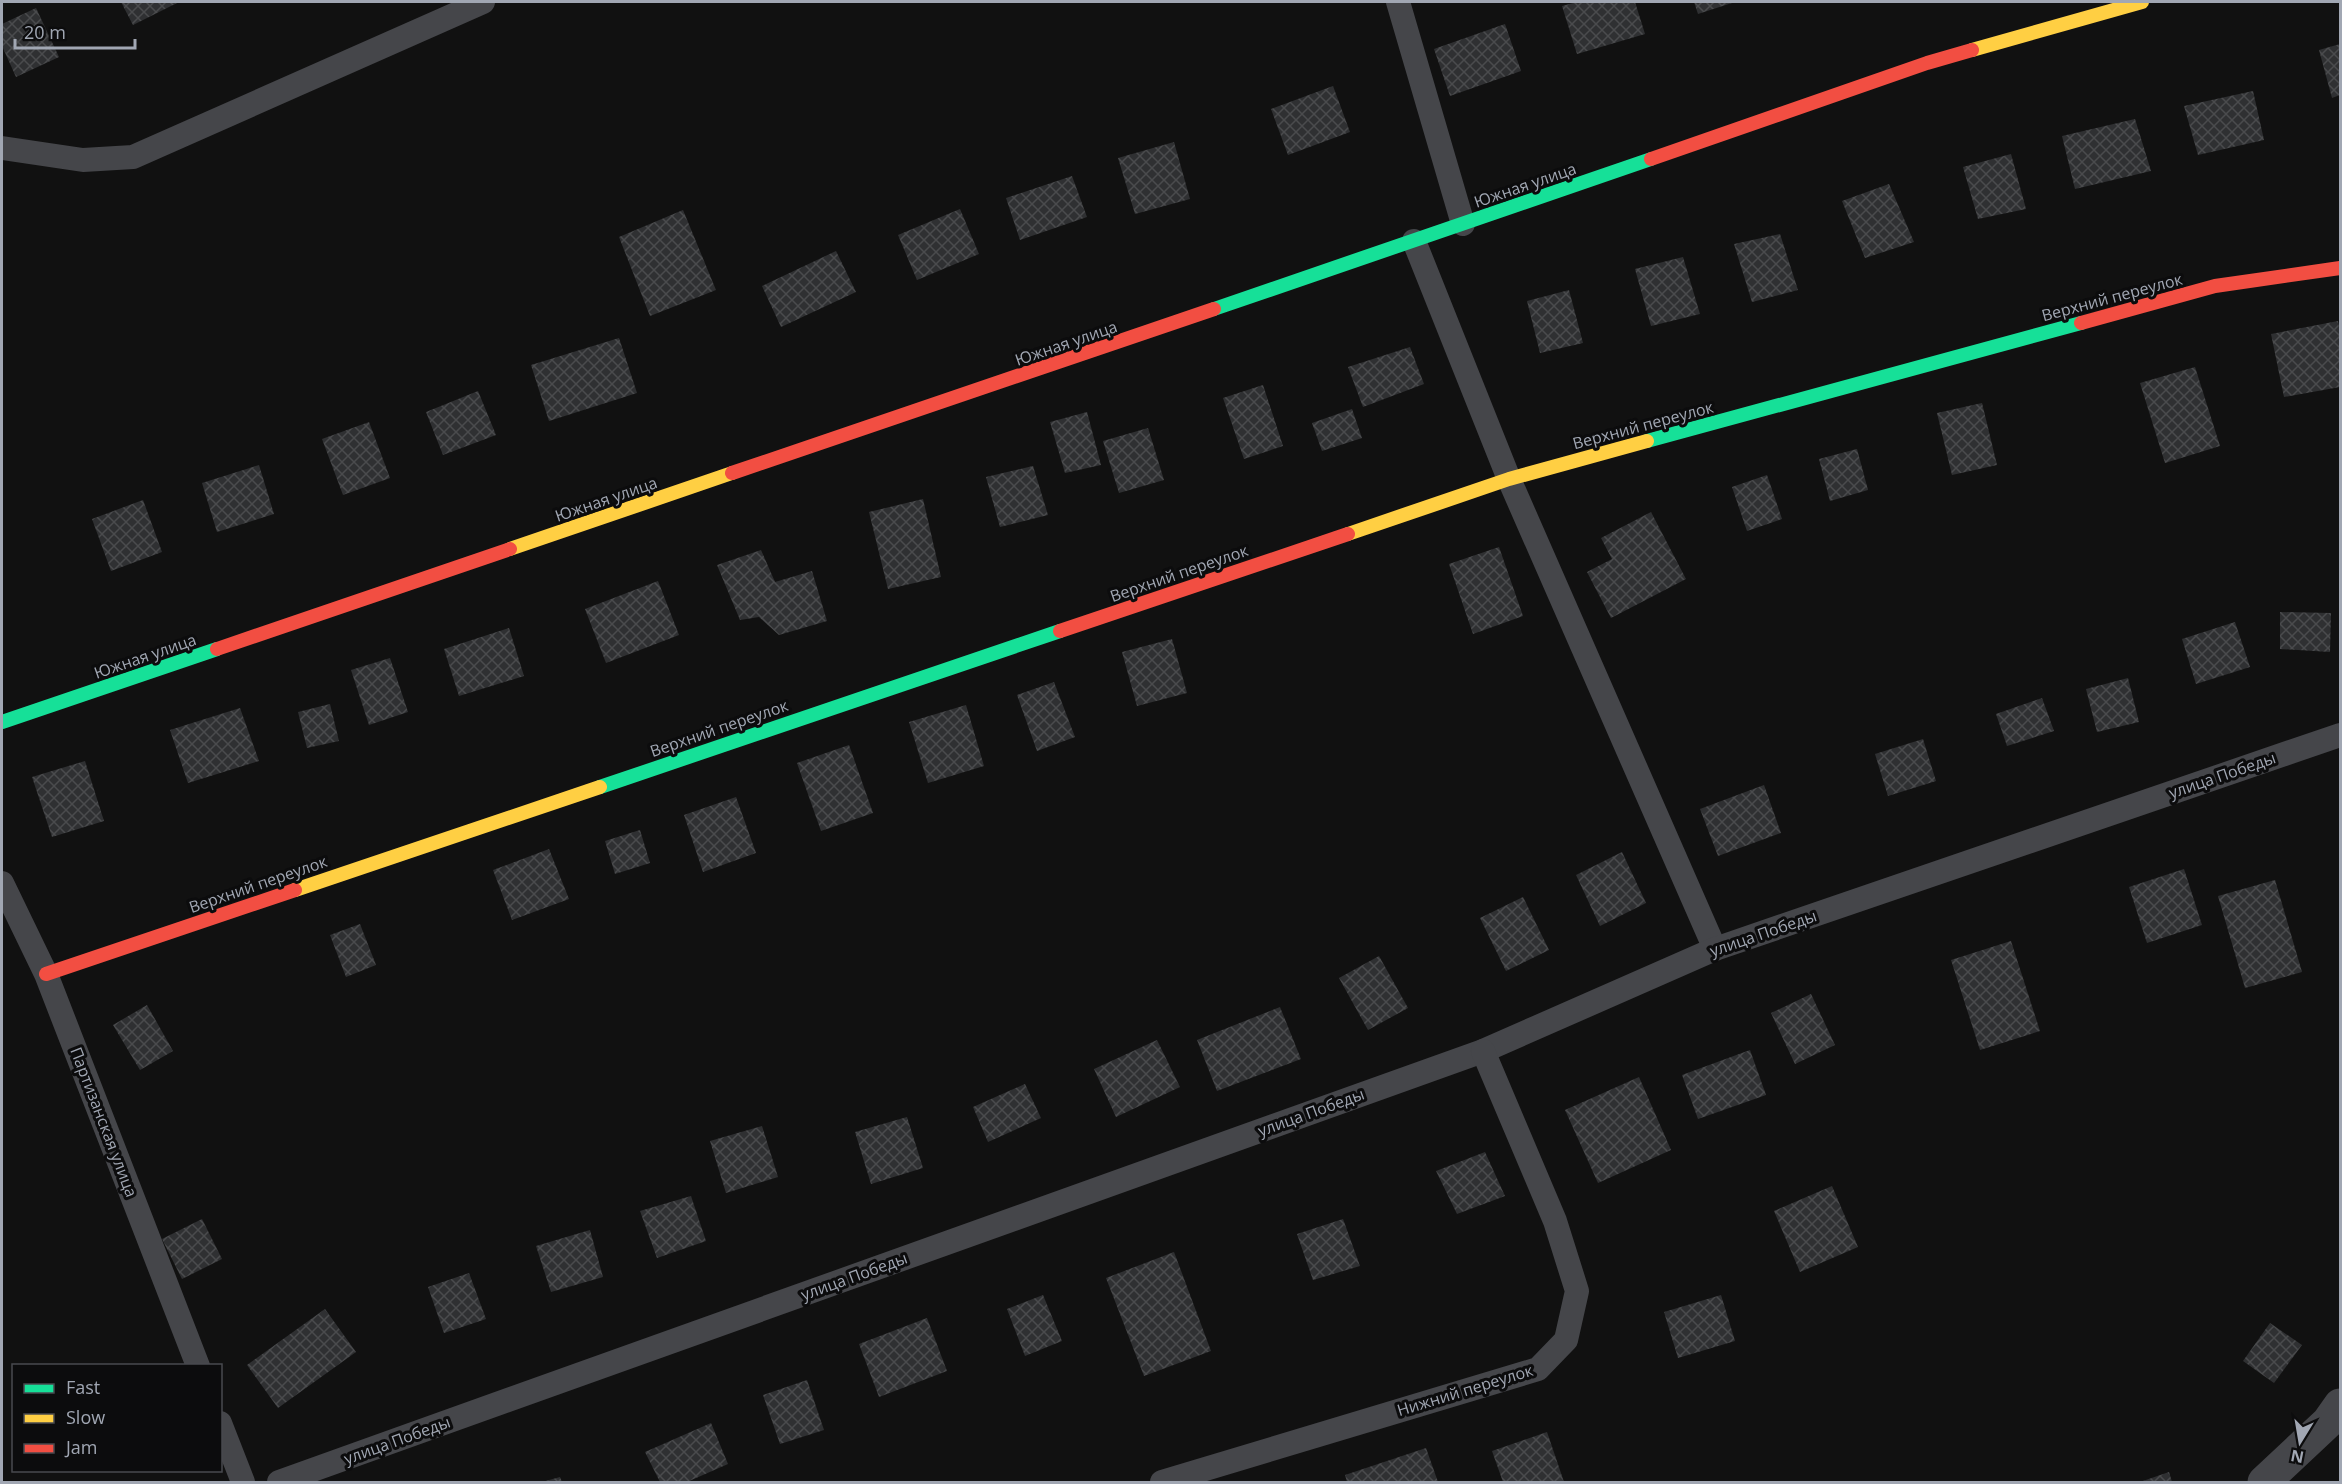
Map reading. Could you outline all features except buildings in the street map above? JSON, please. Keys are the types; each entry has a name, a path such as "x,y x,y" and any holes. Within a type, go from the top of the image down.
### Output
{"street":[{"name":"Южная улица","path":"2,722 1414,241 1927,63 2142,2"},
{"name":"Верхний переулок","path":"46,974 1509,479 2216,286 2340,268"},
{"path":"2264,1482 2328,1422 2340,1405"}],"lane":[{"path":"2,148 83,160 133,157 483,2"},
{"path":"1398,2 1463,224"},
{"path":"1414,241 1509,479 1715,949"},
{"name":"улица Победы","path":"279,1482 1483,1051 1715,949 2340,735"},
{"name":"Партизанская улица","path":"2,883 46,974 198,1364"},
{"name":"Нижний переулок","path":"1162,1482 1538,1369 1566,1340 1577,1292 1555,1221 1483,1051"},
{"path":"222,1428 243,1482"}],"traffic: fast":[{"path":"1214,309 1651,159"},
{"path":"1647,441 2081,323"},
{"path":"600,787 1060,631"},
{"path":"2,722 217,649"}],"traffic: slow":[{"path":"1972,50 2142,2"},
{"path":"1348,534 1509,479 1647,441"},
{"path":"510,549 732,473"},
{"path":"295,890 600,787"}],"traffic: jam":[{"path":"1651,159 1927,63 1972,50"},
{"path":"2081,323 2215,286 2340,268"},
{"path":"732,473 1214,309"},
{"path":"1060,631 1348,534"},
{"path":"217,649 510,549"},
{"path":"46,974 295,890"}]}
